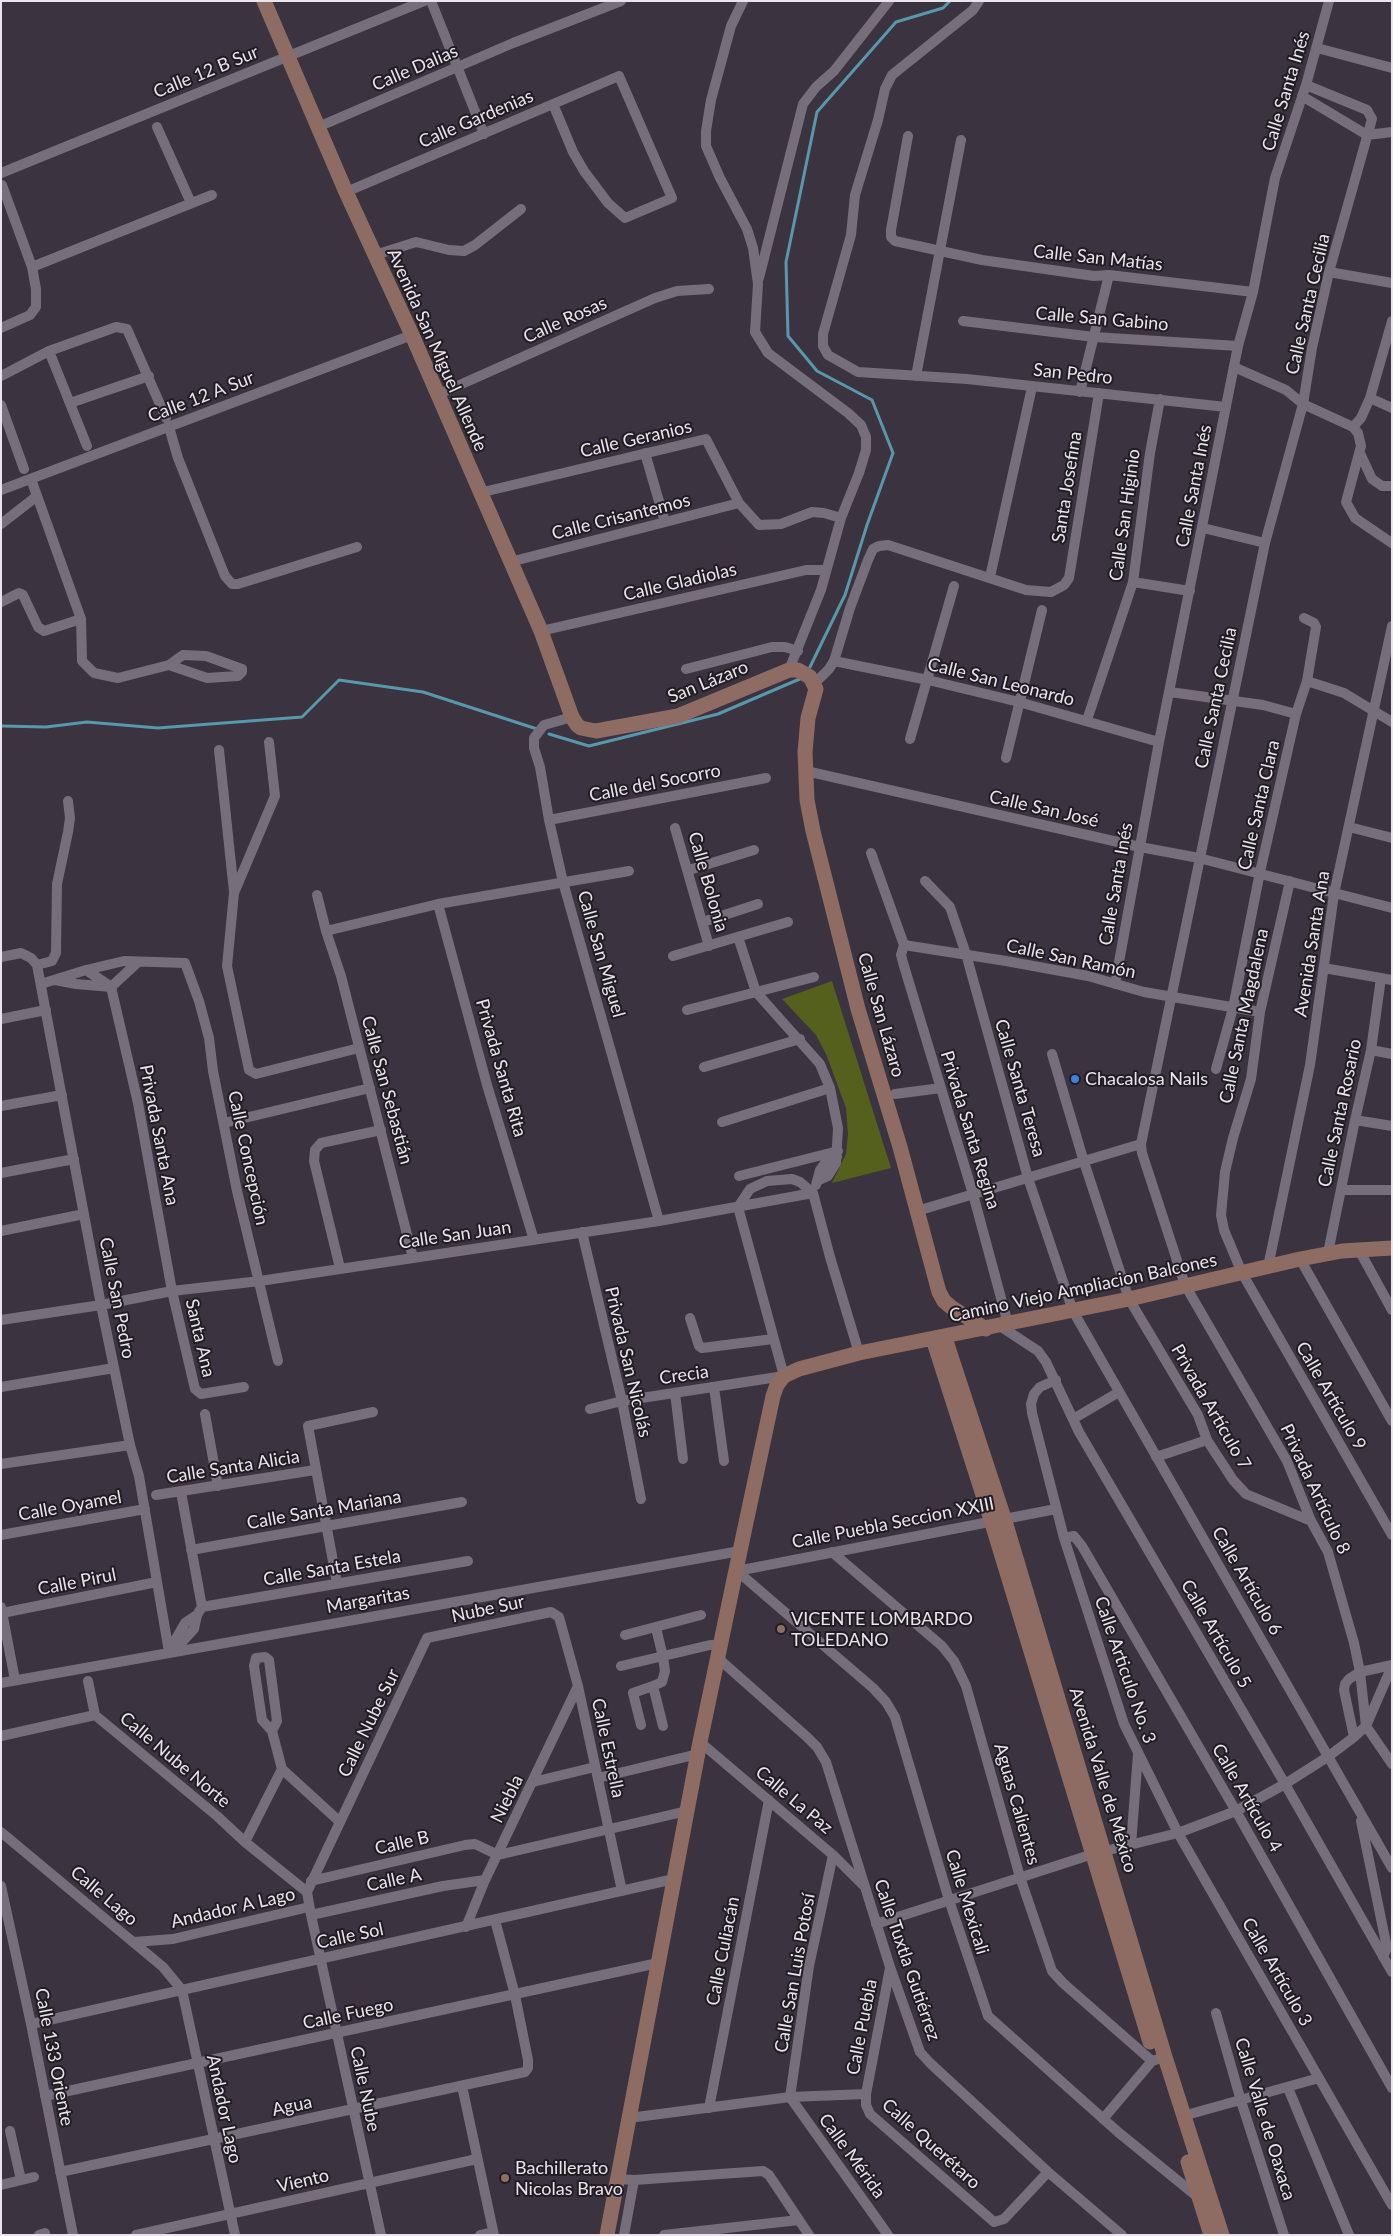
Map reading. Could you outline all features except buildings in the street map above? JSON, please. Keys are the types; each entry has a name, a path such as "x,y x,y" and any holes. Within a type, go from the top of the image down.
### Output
{"main road":[{"name":"Avenida San Miguel Allende","path":"264,1 346,192 412,335 479,493 541,631 572,716"},
{"name":"San Lázaro","path":"572,716 581,728 596,731 678,716 804,676"},
{"name":"Calle San Lázaro","path":"804,676 815,695 808,718 806,771 807,800 813,831 858,1009 934,1275 944,1301 966,1318 998,1326"},
{"name":"Camino Viejo Ampliacion Balcones","path":"784,1376 799,1369 859,1354 1129,1299 1300,1259 1359,1250 1392,1248"},
{"name":"Avenida Valle de México","path":"939,1338 998,1519 1099,1853 1158,2060 1211,2235"},
{"path":"607,2235 699,1748 773,1396 777,1385 784,1376"},
{"name":"Avenida Valle de México","path":"1158,2060 1183,2116 1222,2235"}],"street":[{"name":"Calle 12 B Sur","path":"1,173 424,1"},
{"path":"431,1 484,134"},
{"name":"Calle Dalias","path":"318,127 525,39 621,1"},
{"path":"743,1 731,26 711,100 706,131 706,146 720,178 747,229 753,248 758,284"},
{"path":"889,1 834,71 816,87 803,104 758,284 754,325 761,344 768,353 848,413 861,425 866,437 866,450 860,473 841,518 821,590 798,651 804,676 829,669 834,661 857,590 873,549 888,545 990,577 1032,387"},
{"name":"San Pedro","path":"979,1 973,10 892,76 885,89 855,195 851,235 823,334 823,346 828,355 858,372 1099,393 1226,407"},
{"name":"Calle Santa Inés","path":"1115,984 1159,742 1238,346 1253,292 1276,178 1306,85 1329,1"},
{"path":"1317,48 1392,68"},
{"name":"Calle Gardenias","path":"346,192 619,76 672,198 625,218 608,203 584,171 573,152 554,104"},
{"name":"Calle Santa Cecilia","path":"1185,1285 1142,1154 1141,1144 1173,997 1199,858 1265,543 1303,404 1312,348 1329,272 1372,119 1367,110 1306,85"},
{"path":"1302,96 1367,135 1392,132"},
{"path":"157,127 191,203"},
{"name":"Calle San Matías","path":"908,136 891,237 895,241 975,260 1094,276 1109,275 1253,292"},
{"path":"916,376 960,140"},
{"path":"1,328 30,315 36,307 36,289 32,267 2,184"},
{"path":"32,267 212,195"},
{"path":"375,255 416,242 449,250 464,250 476,245 522,209"},
{"path":"1329,272 1392,283"},
{"path":"1080,392 1109,275"},
{"name":"Calle Rosas","path":"437,395 655,298 677,291 709,289"},
{"name":"Calle San Gabino","path":"963,321 1094,337 1238,346"},
{"path":"1353,427 1361,418 1370,398 1392,321"},
{"path":"1,376 49,350 116,327 127,329 168,423 178,458 225,576 232,584 238,584 357,547"},
{"name":"Calle 12 A Sur","path":"1,490 168,423 412,335"},
{"path":"49,350 87,446"},
{"path":"1234,367 1286,390 1303,404 1353,427 1361,440 1360,452 1346,502 1355,518 1392,543"},
{"path":"70,403 149,376"},
{"name":"Santa Josefina","path":"990,577 1026,590 1051,592 1064,585 1069,578 1099,393"},
{"path":"1370,398 1392,408"},
{"name":"Calle San Higinio","path":"1087,720 1133,582 1150,453 1160,399"},
{"path":"1,405 24,469"},
{"name":"Calle Geranios","path":"479,493 706,439 739,503 759,525 781,524 812,512 841,518"},
{"path":"1360,452 1372,479 1382,486 1392,486"},
{"path":"646,453 665,522"},
{"path":"31,478 81,619 82,661 94,673 118,678 169,665 183,655 206,656 242,670 242,672 238,676 206,678 169,665"},
{"path":"1,524 37,496"},
{"name":"Calle Crisantemos","path":"510,562 739,503"},
{"path":"1202,528 1265,543"},
{"name":"Calle Gladiolas","path":"541,631 806,570 826,570"},
{"path":"1133,582 1190,591"},
{"path":"910,739 954,586"},
{"path":"1,602 19,593 23,595 38,627 44,631 81,619"},
{"path":"1006,758 1042,610"},
{"name":"Calle Santa Clara","path":"1216,1069 1233,1008 1260,872 1296,714 1307,681 1316,627 1314,623 1304,618"},
{"name":"Avenida Santa Ana","path":"1268,1267 1303,1103 1334,894 1391,633"},
{"path":"686,669 772,647 798,651"},
{"name":"Calle San Leonardo","path":"834,661 928,680 1019,702 1159,742"},
{"path":"1307,681 1344,693 1392,722"},
{"path":"1170,692 1263,705 1296,714"},
{"name":"Calle San Miguel","path":"572,716 544,725 534,738 534,748 540,766 549,820 563,882 658,1221"},
{"path":"234,893 276,796 269,742"},
{"path":"219,750 234,893 227,966 250,1070 256,1074 359,1048"},
{"name":"Calle San José","path":"806,771 1140,848 1199,858 1260,872 1334,894 1392,908"},
{"name":"Calle del Socorro","path":"549,820 766,778"},
{"path":"1,957 27,955 37,965 52,961 56,953 57,884 70,818 68,801"},
{"path":"1349,827 1392,838"},
{"name":"Calle Bolonia","path":"675,828 689,870 709,946"},
{"path":"689,870 754,850"},
{"name":"Privada Santa Regina","path":"871,853 904,945 901,955 904,966 973,1194 998,1326"},
{"path":"326,931 438,904 629,871"},
{"name":"Calle Santa Magdalena","path":"1242,1273 1224,1230 1221,1203 1233,1138 1251,1079 1260,1012 1290,880"},
{"name":"Calle Santa Teresa","path":"925,882 950,907 966,954 1028,1178 1073,1311"},
{"name":"Calle San Sebastián","path":"318,895 413,1258"},
{"name":"Privada Santa Rita","path":"438,904 487,1085 534,1240"},
{"path":"702,922 758,904"},
{"path":"673,956 788,922"},
{"path":"738,937 756,992 800,1039 820,1064 830,1088 838,1128 838,1154"},
{"name":"Calle San Ramón","path":"904,945 1088,976 1173,997 1260,1012"},
{"path":"41,984 124,961 138,963"},
{"path":"53,980 111,987 138,963"},
{"name":"Calle Concepción","path":"138,963 185,963 199,1001 209,1038 213,1071 237,1191 278,1361"},
{"name":"Calle San Pedro","path":"37,965 101,1305 130,1445 139,1476 171,1651"},
{"path":"1324,968 1386,979"},
{"path":"86,970 111,987"},
{"path":"687,1010 814,977"},
{"name":"Calle Santa Rosario","path":"1328,1254 1386,979"},
{"name":"Privada Santa Ana","path":"111,987 138,1103 172,1291"},
{"path":"1,1019 46,1010"},
{"path":"704,1068 800,1039"},
{"path":"1371,1050 1392,1054"},
{"name":"Privada Artículo 7","path":"1052,1054 1084,1162 1129,1299 1198,1415 1207,1440 1233,1480 1246,1494 1312,1521"},
{"path":"224,1123 370,1088"},
{"path":"722,1122 830,1088"},
{"path":"895,1094 941,1088"},
{"path":"1,1106 62,1095"},
{"path":"1355,1120 1392,1126"},
{"path":"340,1268 314,1161 314,1150 321,1143 381,1130"},
{"path":"917,1211 1141,1144"},
{"path":"739,1176 838,1154"},
{"path":"838,1154 827,1160 820,1170 813,1193 859,1354"},
{"path":"1,1173 74,1158"},
{"path":"784,1376 738,1207 750,1190 767,1181 792,1180 800,1182 813,1193"},
{"path":"1341,1190 1392,1190"},
{"name":"Calle San Juan","path":"1,1320 101,1305 172,1291 260,1281 658,1221 813,1193"},
{"path":"1,1231 84,1214"},
{"name":"Privada San Nicolás","path":"582,1232 622,1401 642,1500"},
{"path":"1359,1250 1392,1310"},
{"path":"1300,1259 1392,1421"},
{"name":"Calle Artículo 9","path":"1242,1273 1392,1535"},
{"name":"Privada Artículo 8","path":"1185,1285 1288,1462 1312,1521 1328,1552 1334,1568 1360,1672 1366,1726"},
{"name":"Santa Ana","path":"172,1291 197,1392 201,1394 244,1387"},
{"name":"Calle Artículo 6","path":"1073,1311 1329,1756 1359,1814 1392,1868"},
{"path":"690,1318 698,1346 702,1348 773,1339"},
{"name":"Calle Artículo 5","path":"998,1326 1038,1351 1056,1380 1079,1432 1285,1784 1387,1948 1392,1972"},
{"path":"1,1387 114,1368"},
{"name":"Crecia","path":"590,1409 674,1392 784,1376"},
{"path":"1056,1380 1040,1387 1032,1398 1031,1404 1056,1508"},
{"path":"714,1387 724,1461"},
{"path":"674,1392 684,1459"},
{"path":"1073,1419 1119,1392"},
{"path":"337,1583 308,1426 373,1412"},
{"path":"205,1414 218,1486"},
{"path":"1156,1457 1207,1440"},
{"path":"1,1464 130,1445"},
{"name":"Calle Santa Alicia","path":"156,1495 315,1470"},
{"path":"171,1651 185,1623 199,1611 191,1550 180,1492"},
{"name":"Calle Santa Mariana","path":"191,1550 462,1502"},
{"name":"Calle Puebla Seccion XXIII","path":"737,1571 1056,1508"},
{"name":"Calle Articulo No. 3","path":"1056,1508 1124,1724 1138,1752 1131,1845"},
{"name":"Calle Oyamel","path":"1,1536 145,1510"},
{"name":"Calle Artículo 4","path":"1064,1538 1074,1536 1080,1541 1236,1811 1392,2088"},
{"name":"Margaritas","path":"1,1683 171,1651 740,1551"},
{"name":"Aguas Calientes","path":"832,1552 942,1646 954,1661 966,1686 1020,1877 1052,1971 1063,1983 1158,2060"},
{"name":"Calle Santa Estela","path":"199,1611 337,1583 468,1562"},
{"name":"Calle Mexicali","path":"737,1571 886,1702 895,1717 948,1900 988,2016 1103,2119 1215,2210"},
{"name":"Calle Pirul","path":"2,1616 157,1582"},
{"name":"Nube Sur","path":"427,1638 556,1613"},
{"name":"Calle Estrella","path":"556,1613 559,1617 578,1686 622,1891"},
{"path":"624,1635 701,1615"},
{"path":"2,1616 15,1680"},
{"path":"641,1724 633,1693 662,1682 664,1676 663,1657 656,1628"},
{"name":"Calle Nube Sur","path":"307,1892 311,1880 427,1638"},
{"path":"621,1666 710,1645 720,1652"},
{"name":"Calle Tuxtla Gutiérrez","path":"720,1652 817,1747 826,1762 876,1924 920,2052 1048,2172 1122,2235"},
{"path":"272,1731 277,1721 269,1660 265,1657 256,1658 254,1666 262,1720 272,1731 282,1769 340,1822"},
{"path":"1354,1737 1344,1690 1349,1678 1360,1672 1392,1666"},
{"path":"876,1924 1099,1853 1178,1833 1236,1811 1285,1784 1329,1756 1366,1726 1392,1666"},
{"path":"88,1681 95,1715"},
{"name":"Niebla","path":"466,1927 486,1880 578,1686"},
{"path":"653,1686 663,1726"},
{"name":"Calle Nube Norte","path":"1,1736 95,1715 196,1797 245,1842 307,1892"},
{"path":"1366,1726 1392,1764"},
{"path":"598,1778 699,1748"},
{"name":"Calle La Paz","path":"699,1748 769,1800 833,1855 864,1886"},
{"name":"Calle Artículo 3","path":"1138,1752 1178,1833 1392,2205"},
{"path":"533,1782 595,1767"},
{"path":"245,1842 282,1769"},
{"name":"Calle Culiacán","path":"709,2108 769,1800"},
{"path":"498,1855 687,1811"},
{"path":"1359,1814 1387,1948"},
{"name":"Calle Lago","path":"1,1832 163,1967 182,1990"},
{"name":"Calle B","path":"311,1880 465,1845 475,1844 498,1855"},
{"name":"Calle San Luis Potosí","path":"790,2097 809,1966 833,1855"},
{"name":"Calle Sol","path":"32,2024 674,1879"},
{"name":"Calle A","path":"310,1911 443,1886 486,1880"},
{"name":"Calle 133 Oriente","path":"1,1886 32,2024 73,2235"},
{"name":"Calle Nube","path":"307,1892 381,2235"},
{"name":"Andador A Lago","path":"134,1942 173,1939 310,1911"},
{"path":"496,1920 515,1995"},
{"name":"Calle Fuego","path":"45,2096 658,1963"},
{"name":"Calle Puebla","path":"866,2094 890,1967"},
{"name":"Andador Lago","path":"182,1990 235,2235"},
{"name":"Agua","path":"60,2172 525,2072 528,2068 515,1995"},
{"name":"Calle Valle de Oaxaca","path":"1216,2013 1241,2101 1284,2235"},
{"path":"1103,2119 1158,2060"},
{"path":"1183,2116 1319,2078"},
{"path":"462,2086 493,2233 480,2235"},
{"path":"1288,2088 1350,2235"},
{"name":"Calle Querétaro","path":"629,2118 790,2097 866,2094 866,2105 870,2114 994,2222 1004,2219 1048,2172"},
{"name":"Calle Mérida","path":"790,2097 885,2231 892,2235"},
{"path":"10,2131 21,2180"},
{"name":"Viento","path":"136,2235 477,2159"},
{"path":"617,2179 634,2180 763,2170 769,2175 809,2235"},
{"path":"1,2185 34,2177"},
{"path":"624,2235 634,2180"},
{"path":"664,2235 736,2230 799,2220"}],"green space":[{"path":"832,981 891,1168 832,1183 846,1154 848,1134 846,1108 826,1054 816,1035 782,999"}],"waterway":[{"path":"810,667 845,595 867,525 893,453 872,400 817,371 788,336 786,262 817,112 896,22 943,8 950,1"},
{"path":"549,734 589,746 718,714 802,678"},
{"path":"1,726 46,727 87,722 158,728 302,717 339,680 423,692 537,729"}],"place":[{"name":"Chacalosa Nails","path":"1075,1079"},
{"name":"VICENTE LOMBARDO TOLEDANO","path":"781,1629"},
{"name":"Bachillerato Nicolas Bravo","path":"505,2178"}]}
